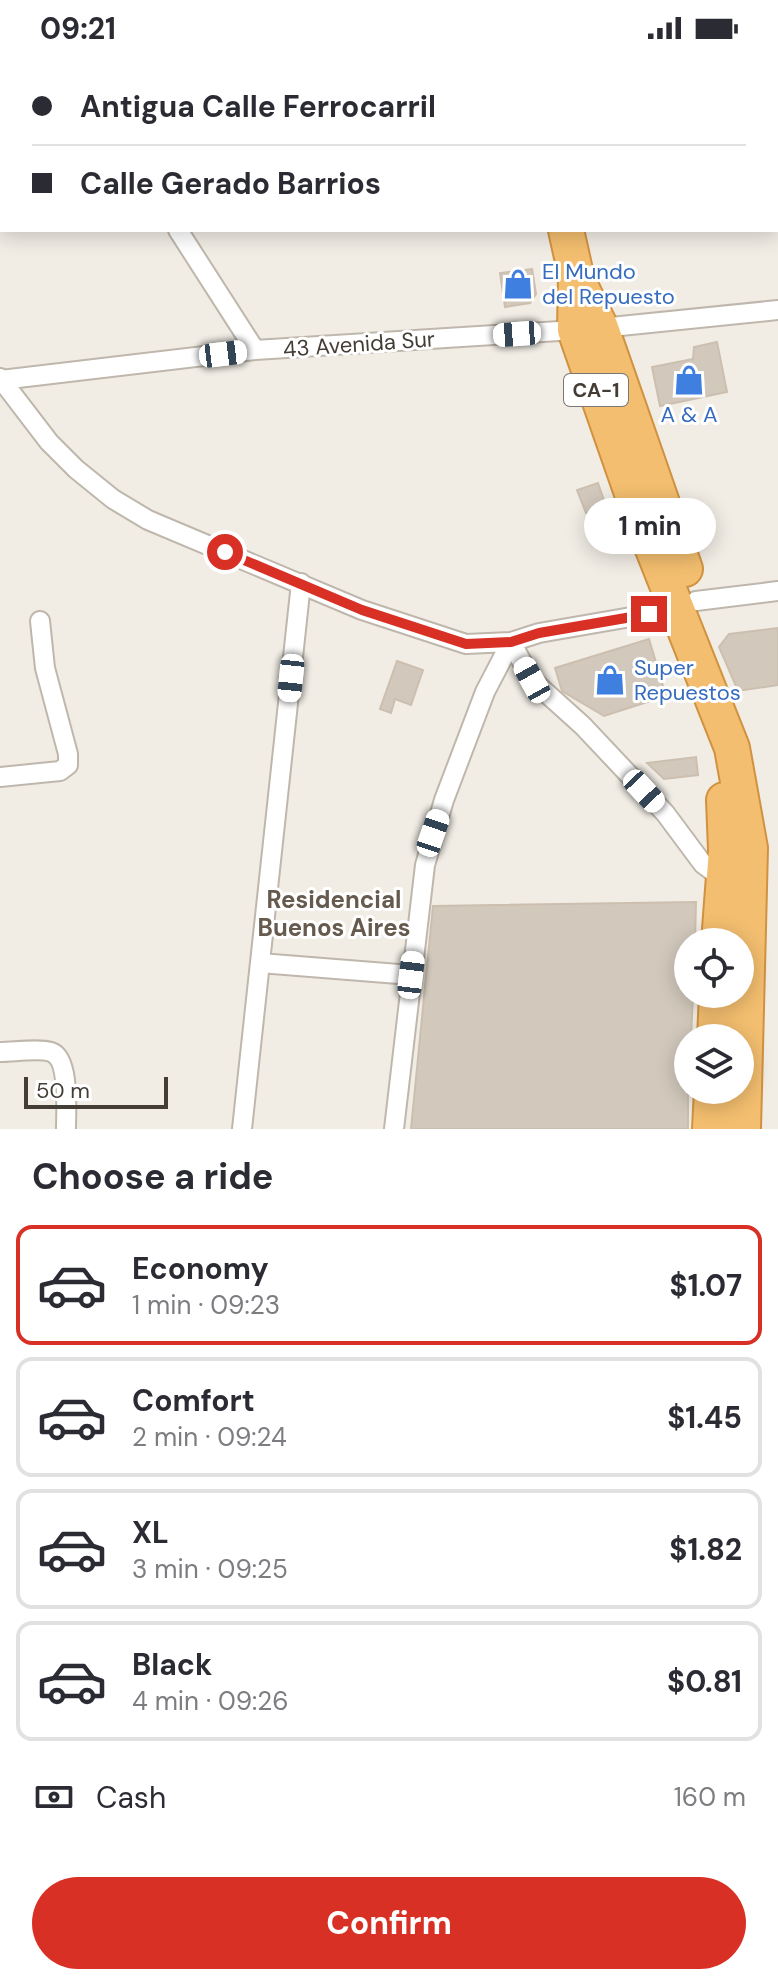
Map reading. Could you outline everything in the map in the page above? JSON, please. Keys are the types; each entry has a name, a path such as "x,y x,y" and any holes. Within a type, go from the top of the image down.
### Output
{"highway":[{"name":"CA-1","path":"566,232 631,493 730,695 765,836 770,886 763,1129"},
{"name":"CA-1","path":"686,605 697,658 732,748 750,848 743,1129"},
{"path":"697,658 729,777 737,825 732,928"},
{"path":"697,658 722,783 726,850 720,928"},
{"path":"710,1129 711,1104"},
{"path":"720,1129 721,1104"}],"street":[{"path":"179,232 255,350"},
{"name":"43 Avenida Sur","path":"1,379 255,350 588,329 778,310"},
{"path":"1,379 49,442 76,469 113,499 148,520 362,610 466,644 511,642 539,633 778,591"},
{"path":"242,1129 301,583"},
{"path":"0,777 60,771 68,765 68,754 45,668 40,621"},
{"path":"511,642 532,680 583,726 665,813 703,864 723,879"},
{"path":"394,1129 425,865 433,833 485,692 511,642"},
{"path":"260,963 411,975"},
{"path":"0,1052 50,1051 59,1056 64,1066 66,1129"}],"building":[{"name":"El Mundo del Repuesto","path":"532,269 536,294 530,303 505,307 500,273"},
{"name":"A & A","path":"717,342 727,392 660,406 652,367 693,359 694,347"},
{"path":"598,483 606,506 586,513 577,490"},
{"path":"778,628 778,685 738,691 719,647 729,634"},
{"name":"Super Repuestos","path":"649,639 666,696 604,716 562,691 555,668"},
{"path":"397,661 423,670 411,705 395,699 391,713 380,709"},
{"path":"696,757 698,775 664,779 647,763"},
{"path":"696,902 695,928 674,928 674,1008 692,1008 692,1024 674,1024 674,1104 688,1104 688,1129 411,1129 433,906"}],"place":[{"name":"El Mundo del Repuesto","path":"518,284"},
{"name":"A & A","path":"689,380"},
{"name":"Super Repuestos","path":"610,680"}],"district":[{"name":"Residencial Buenos Aires","path":"334,913"}],"route":[{"path":"225,552 362,610 466,644 511,642 539,633 649,614"}]}
